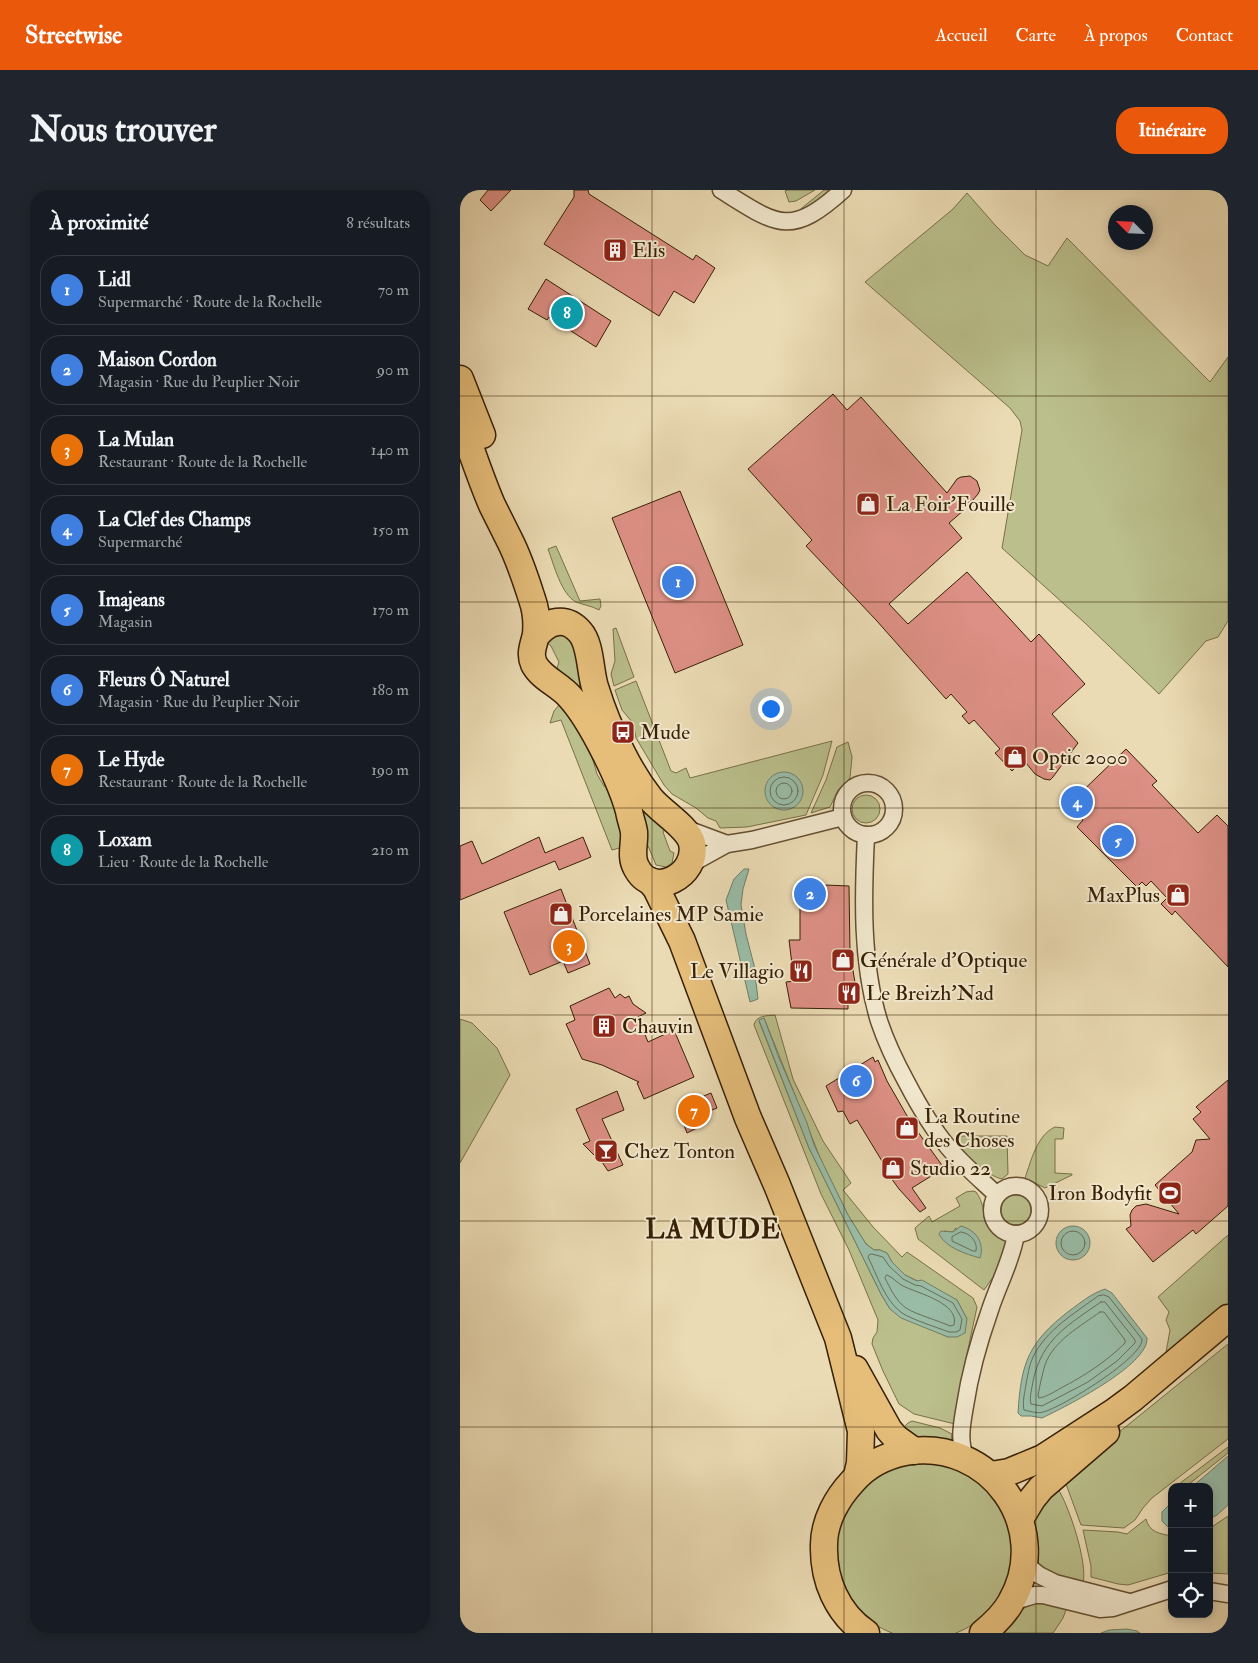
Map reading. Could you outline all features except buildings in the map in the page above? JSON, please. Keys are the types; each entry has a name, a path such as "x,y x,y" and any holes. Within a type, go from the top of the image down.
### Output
{"main road":[{"path":"460,379 550,600 566,622"},
{"path":"460,418 492,505 511,542 532,600 536,623 536,636 531,652 534,664 538,670 572,698 617,779 627,803 634,830 633,852 635,866 640,874 656,888 682,941 748,1118 838,1338 889,1430 896,1438 914,1450"},
{"path":"536,636 541,629 553,622 566,622 574,626 585,638 598,698 614,736 636,778 651,799 666,815 684,828 689,835 692,845 692,856 685,870 678,902 682,941"},
{"path":"650,881 667,882 685,870"},
{"path":"991,1475 1009,1472 1043,1458 1133,1398 1228,1318"},
{"path":"1020,1519 1041,1488 1228,1330"},
{"path":"838,1338 861,1431 860,1463 857,1476"},
{"path":"866,1633 845,1614 834,1598 824,1561 824,1542 827,1524 834,1506 844,1490 857,1476 870,1466 884,1459 914,1450 932,1450 949,1453 966,1459 991,1475 1003,1488 1020,1519 1025,1547 1020,1582 1011,1602 994,1624 983,1633"}],"street":[{"path":"722,190 765,217 783,222 801,220 811,216 844,190"},
{"path":"866,783 878,784 892,798 894,804 893,817 882,831 866,835 852,829 843,817 843,801 852,788 866,783"},
{"path":"685,870 727,844 752,840 843,817"},
{"path":"684,828 727,844"},
{"path":"866,835 864,916 866,941 875,1006 883,1032 902,1075 926,1117 948,1148 997,1195"},
{"path":"1016,1186 1028,1189 1037,1198 1040,1214 1037,1222 1031,1228 1016,1234 1002,1229 993,1217 992,1209 997,1195 1002,1190 1016,1186"},
{"path":"966,1459 962,1451 961,1440 969,1383 990,1309 1007,1265 1016,1234"},
{"path":"1024,1563 1039,1575 1055,1583 1129,1602"},
{"path":"1011,1602 1035,1595 1050,1596 1100,1609 1114,1608 1168,1590"},
{"path":"1213,1592 1228,1594"}],"shaded area":[{"path":"815,190 796,201 789,202 785,191"},
{"path":"824,190 834,190 807,208 797,212"},
{"path":"967,193 1025,255 1048,266 1067,238 1210,382 1228,357 1228,621 1218,637 1206,641 1159,694 1085,623 1002,548 1022,430 1020,421 1010,408 865,282 953,209"},
{"path":"556,546 580,601 600,599 601,606 599,610 576,602 566,593 548,549"},
{"path":"616,628 634,677 614,686 611,674 615,661 613,629"},
{"path":"558,633 569,638 579,661 585,684 572,687 557,668 559,662 551,646 547,643 549,639"},
{"path":"636,681 671,771 676,773 686,768 690,778 832,741 823,775 806,815 747,827 720,828 716,821 708,818 696,808 672,794 664,785 636,738 633,723 622,710 615,690"},
{"path":"559,705 577,728 592,757 597,774 604,786 610,790 626,820 623,847 612,850 561,720 550,723 554,711"},
{"path":"848,742 852,757 850,778 838,790 830,807 811,813 826,780 837,747"},
{"path":"866,795 876,799 880,809 876,819 866,823 856,819 852,809 856,799"},
{"path":"649,808 665,828 663,832 670,851 674,853 672,863 666,867 656,865 636,813"},
{"path":"775,1015 793,1079 823,1141 851,1183 843,1190 874,1228 902,1257 907,1252 973,1298 977,1307 964,1368 955,1424 914,1414 899,1404 883,1371 872,1344 877,1332 878,1320 849,1250 821,1194 754,1025 759,1018","holes":["764,1018 823,1165 848,1215 866,1244 874,1250 887,1253 892,1262 905,1275 957,1300 967,1319 948,1337 890,1309 881,1294 809,1148 759,1021"]},
{"path":"460,1019 472,1023 497,1048 510,1075 460,1163"},
{"path":"1055,1127 1064,1128 1063,1139 1055,1139 1055,1173 1072,1175 1045,1188 1025,1178 1039,1142"},
{"path":"956,1136 1007,1136 1008,1174 1002,1179 982,1168 962,1149"},
{"path":"966,1192 976,1192 983,1207 988,1227 992,1233 1007,1241 996,1273 984,1290 918,1239 915,1228 929,1216 932,1222 960,1206 956,1198","holes":["956,1228 956,1249 944,1231 953,1232"]},
{"path":"1016,1195 1027,1199 1031,1210 1027,1221 1016,1225 1005,1221 1001,1210 1005,1199"},
{"path":"1228,1235 1228,1305 1165,1358 1170,1330 1166,1320 1169,1312 1158,1297"},
{"path":"1228,1344 1228,1439 1171,1483 1168,1483 1168,1486 1143,1508 1135,1520 1124,1528 1081,1525 1066,1484 1113,1437"},
{"path":"912,1421 940,1428 952,1434 951,1442 926,1439 908,1432 903,1428"},
{"path":"1228,1447 1228,1453 1190,1483 1180,1483"},
{"path":"924,1461 958,1468 973,1476 987,1487 998,1501 1006,1516 1013,1550 1006,1584 998,1599 987,1613 973,1624 958,1632 924,1639 890,1632 875,1624 861,1613 850,1599 842,1584 835,1550 842,1516 850,1501 861,1487 875,1476 890,1468"},
{"path":"1058,1489 1067,1508 1080,1549 1083,1562 1083,1583 1039,1569 1034,1523 1038,1509"},
{"path":"1228,1516 1228,1574 1213,1573 1213,1526"},
{"path":"1146,1519 1152,1530 1168,1535 1168,1573 1128,1585 1091,1577 1091,1566 1083,1530 1127,1534"},
{"path":"1041,1601 1067,1607 1063,1618 1053,1633 1004,1633 1022,1609"}],"water":[{"path":"784,772 798,777 803,791 798,805 784,810 770,805 765,791 770,777"},
{"path":"744,869 749,869 743,889 741,905 754,965 758,999 750,1002 726,900 734,879"},
{"path":"764,1018 807,1123 814,1145 848,1215 866,1244 874,1250 887,1253 892,1262 905,1275 917,1281 922,1280 957,1300 967,1319 965,1333 957,1337 948,1337 901,1318 890,1309 809,1148 759,1020"},
{"path":"961,1226 971,1231 978,1238 981,1247 980,1258 951,1247 939,1234 941,1231 953,1232"},
{"path":"1073,1226 1080,1227 1085,1231 1089,1236 1089,1250 1085,1255 1080,1259 1073,1260 1066,1259 1061,1255 1057,1250 1056,1243 1057,1236 1061,1231 1066,1227"},
{"path":"1105,1289 1112,1293 1147,1338 1144,1349 1121,1372 1068,1405 1042,1418 1021,1416 1018,1413 1022,1380 1025,1366 1036,1343 1055,1322 1069,1311"},
{"path":"1228,1456 1228,1505 1217,1515 1213,1517 1213,1483 1197,1483"},
{"path":"1168,1506 1168,1527 1162,1521 1162,1512"},
{"path":"1127,1629 1140,1633 1101,1633 1109,1630"}],"place":[{"name":"Elis","path":"615,250"},
{"name":"Loxam","path":"567,313"},
{"name":"La Foir'Fouille","path":"868,504"},
{"name":"Lidl","path":"678,582"},
{"name":"Mude","path":"623,732"},
{"name":"Optic 2000","path":"1015,757"},
{"name":"La Clef des Champs","path":"1077,802"},
{"name":"Imajeans","path":"1118,841"},
{"name":"Maison Cordon","path":"810,894"},
{"name":"MaxPlus","path":"1178,895"},
{"name":"Porcelaines MP Samie","path":"561,914"},
{"name":"La Mulan","path":"569,946"},
{"name":"Générale d'Optique","path":"843,960"},
{"name":"Le Villagio","path":"801,971"},
{"name":"Le Breizh'Nad","path":"849,993"},
{"name":"Chauvin","path":"604,1026"},
{"name":"Fleurs Ô Naturel","path":"856,1081"},
{"name":"Le Hyde","path":"694,1111"},
{"name":"La Routine des Choses","path":"907,1128"},
{"name":"Chez Tonton","path":"606,1151"},
{"name":"Studio 22","path":"893,1168"},
{"name":"Iron Bodyfit","path":"1170,1193"}],"district":[{"name":"LA MUDE","path":"713,1230"}]}
